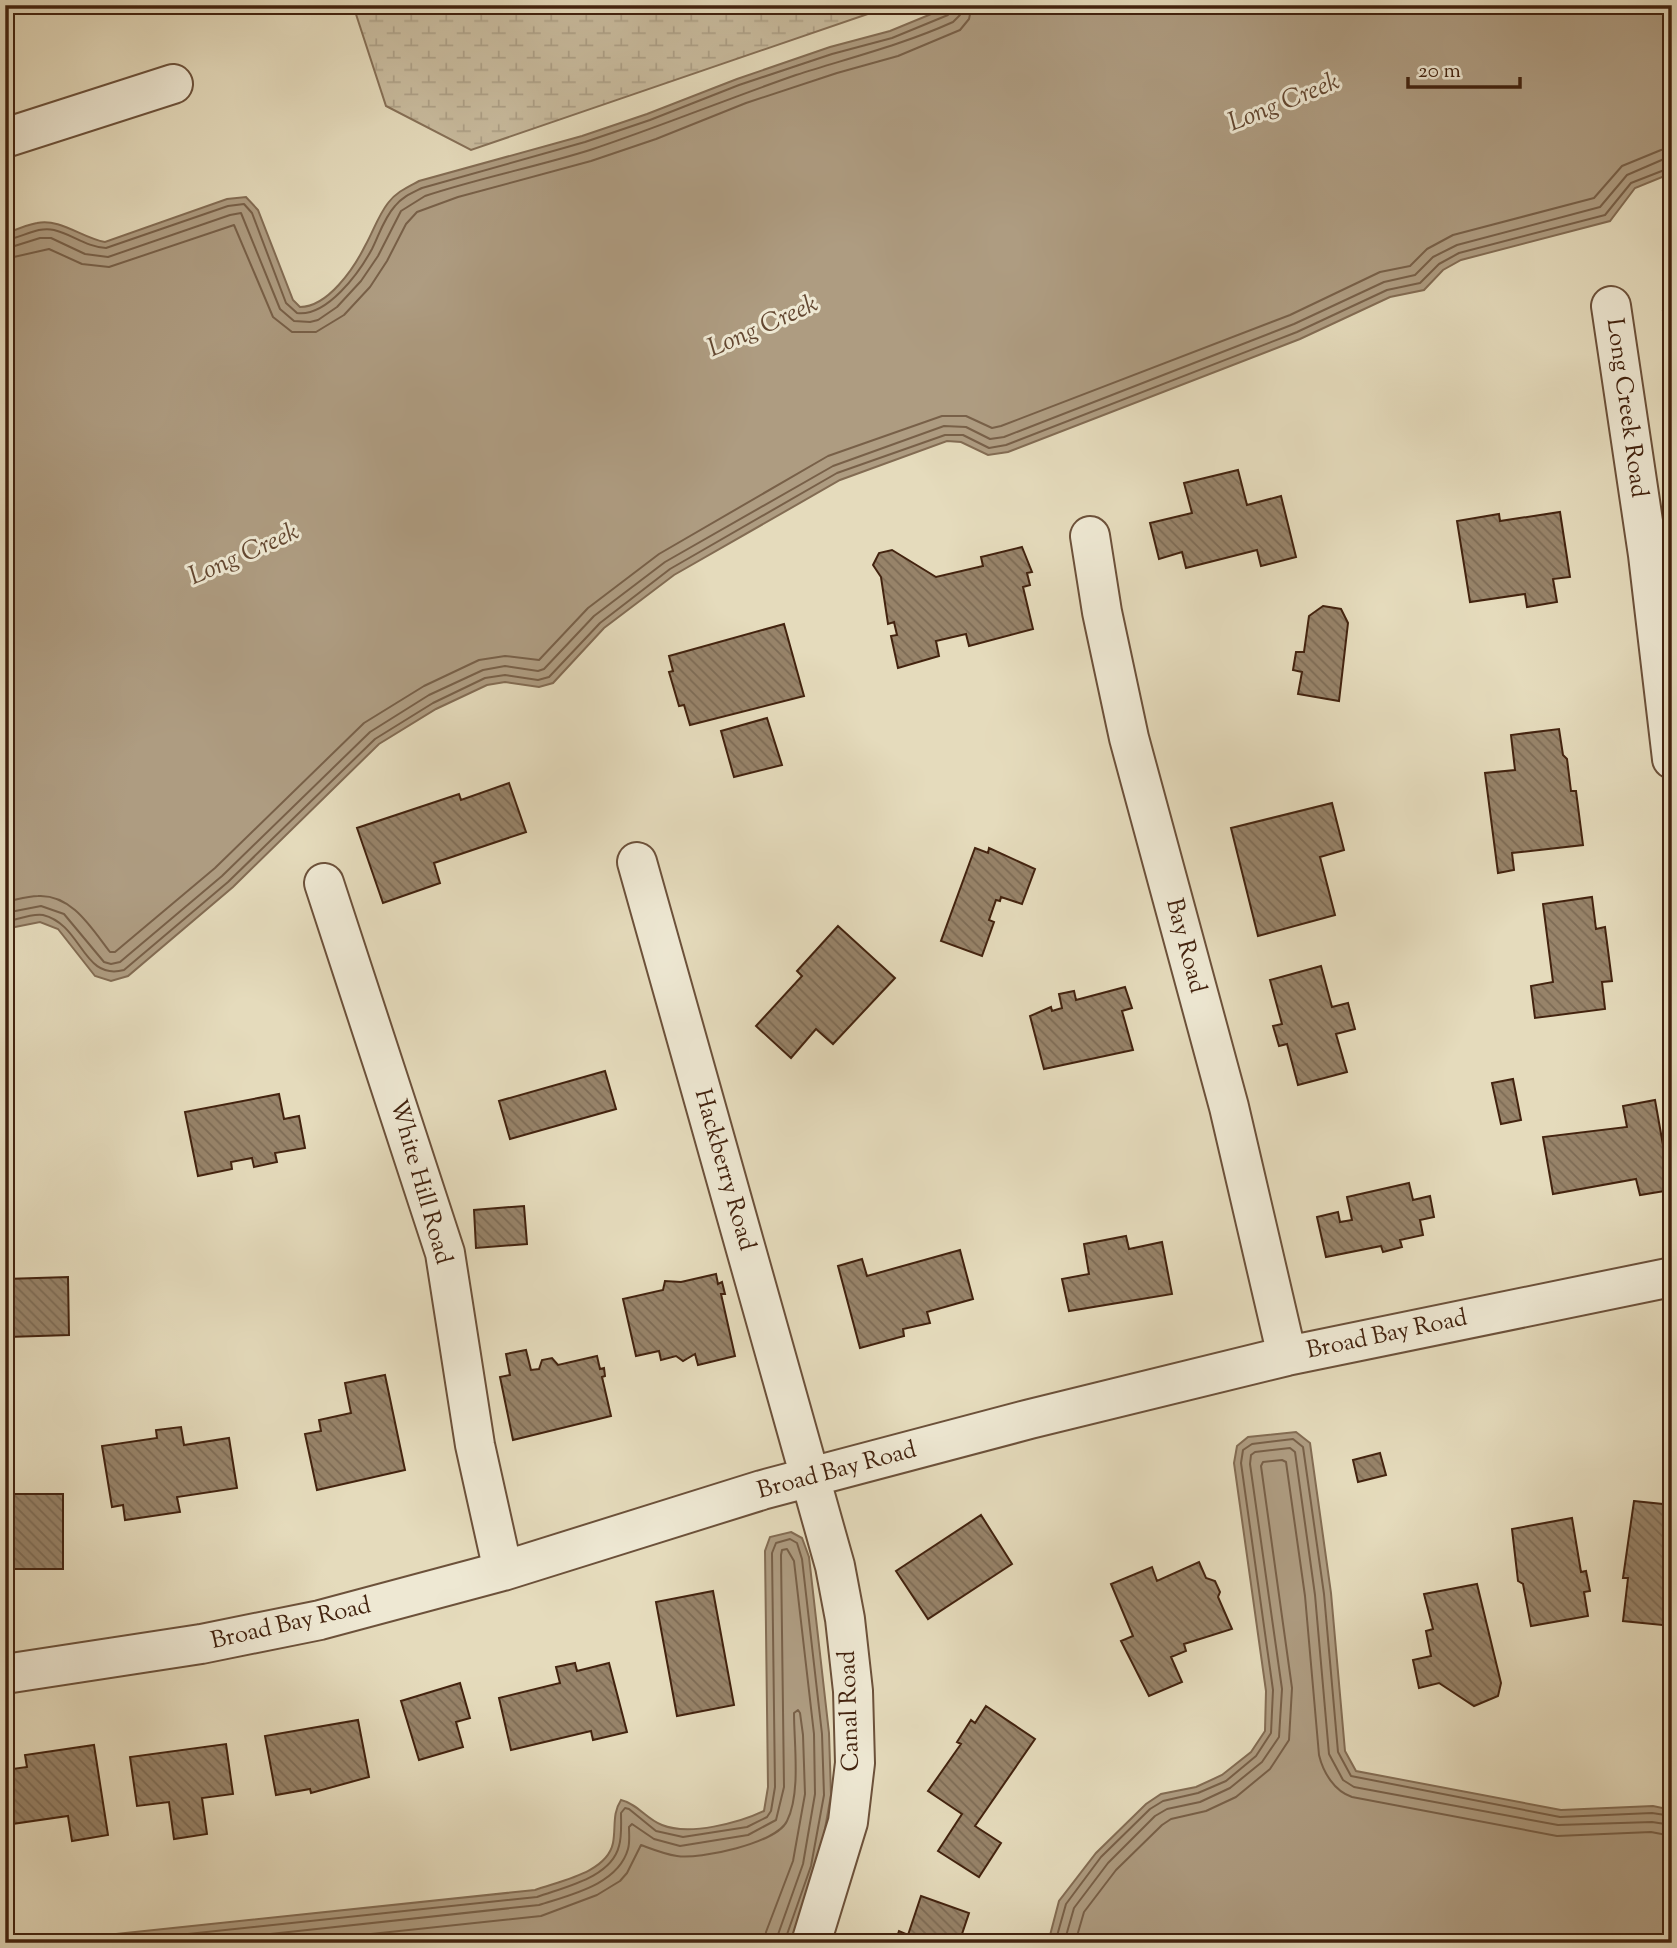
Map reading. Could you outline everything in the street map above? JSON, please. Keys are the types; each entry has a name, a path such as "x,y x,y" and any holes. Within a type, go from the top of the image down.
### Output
{"street":[{"path":"5,138 173,84"},
{"name":"Long Creek Road","path":"1611,306 1648,555 1672,759"},
{"name":"Bay Road","path":"1090,536 1102,612 1129,738 1229,1107 1287,1356"},
{"name":"Hackberry Road","path":"637,862 811,1479"},
{"name":"White Hill Road","path":"324,883 444,1253 475,1445 503,1571"},
{"name":"Broad Bay Road","path":"5,1674 201,1644 320,1620 503,1571 749,1494 1030,1419 1287,1356 1672,1276"},
{"name":"Canal Road","path":"811,1479 835,1566 845,1619 853,1691 855,1763 848,1822 811,1943"}],"green space":[{"path":"353,5 894,5 471,150 386,106"}],"water":[{"name":"Long Creek","path":"953,5 1672,5 1672,173 1635,188 1610,221 1461,260 1443,270 1424,290 1390,297 1300,339 1008,452 988,455 961,442 947,441 840,480 674,575 604,628 553,683 539,687 505,682 487,685 436,709 379,744 233,887 128,976 111,981 95,976 58,929 40,922 5,929 5,234 46,222 105,242 227,199 246,197 258,210 293,300 300,307 310,305 330,293 347,275 391,199 419,181 582,136 830,47 890,31"},
{"path":"1296,1432 1310,1443 1331,1593 1345,1751 1356,1771 1561,1810 1653,1806 1672,1810 1672,1943 1048,1943 1059,1901 1096,1853 1146,1804 1161,1794 1196,1787 1222,1775 1251,1752 1265,1731 1266,1691 1234,1463 1237,1446 1248,1437"},
{"path":"791,1532 802,1538 809,1557 829,1733 831,1795 818,1868 790,1943 66,1943 97,1936 535,1890 581,1874 602,1862 613,1843 615,1816 621,1800 662,1825 686,1829 728,1824 764,1811 768,1787 765,1551 770,1537"}],"building":[{"path":"1672,310 1672,379 1663,311"},
{"path":"1238,470 1247,505 1281,496 1296,557 1261,566 1257,550 1186,568 1182,552 1159,559 1150,523 1192,513 1184,483"},
{"path":"1560,512 1570,577 1553,579 1557,602 1527,607 1525,594 1470,602 1457,521 1499,514 1500,521"},
{"path":"1022,547 1032,572 1027,573 1030,585 1023,587 1033,629 969,646 966,634 936,641 939,656 898,668 891,636 897,635 894,622 888,624 881,577 873,565 879,553 892,550 936,577 983,566 981,557"},
{"path":"1323,606 1341,609 1348,623 1339,701 1298,694 1302,672 1293,670 1296,652 1304,652 1309,616"},
{"path":"784,624 804,696 690,725 684,705 679,706 669,672 673,671 669,656"},
{"path":"767,718 782,765 734,777 721,731"},
{"path":"1559,729 1563,755 1567,759 1571,791 1576,791 1583,845 1512,853 1514,870 1498,873 1485,773 1515,770 1511,735"},
{"path":"509,783 526,832 434,863 440,883 383,903 357,828 459,794 461,800"},
{"path":"1332,803 1344,850 1320,857 1335,915 1258,936 1231,828"},
{"path":"975,848 988,853 989,848 1035,869 1022,904 1001,897 1000,901 996,900 989,920 994,922 982,956 941,941"},
{"path":"1592,897 1596,929 1605,927 1612,981 1602,982 1605,1009 1535,1018 1531,986 1553,982 1543,904"},
{"path":"838,926 895,978 833,1044 816,1029 791,1058 756,1026 802,976 797,971"},
{"path":"1321,966 1332,1007 1348,1003 1355,1029 1336,1034 1347,1072 1298,1085 1287,1044 1279,1046 1273,1026 1282,1024 1270,980"},
{"path":"1125,987 1132,1008 1122,1011 1133,1050 1044,1069 1030,1016 1051,1007 1052,1011 1062,1008 1059,994 1074,991 1076,1000"},
{"path":"605,1071 616,1109 510,1139 499,1101"},
{"path":"1513,1079 1521,1120 1501,1124 1492,1083"},
{"path":"279,1094 284,1119 299,1116 305,1148 275,1153 277,1162 254,1167 252,1158 231,1162 232,1169 198,1176 185,1112"},
{"path":"1655,1100 1671,1190 1640,1195 1636,1179 1553,1194 1543,1137 1627,1127 1623,1106"},
{"path":"1409,1183 1413,1200 1430,1196 1434,1217 1420,1220 1423,1235 1400,1240 1402,1247 1383,1252 1381,1246 1326,1257 1317,1217 1338,1212 1340,1222 1352,1220 1347,1197"},
{"path":"524,1206 527,1244 476,1248 474,1210"},
{"path":"1126,1236 1129,1249 1162,1242 1172,1294 1069,1311 1062,1279 1089,1274 1084,1244"},
{"path":"960,1250 973,1299 927,1312 930,1323 903,1329 904,1336 860,1348 838,1266 862,1259 867,1276"},
{"path":"716,1274 718,1284 722,1282 725,1294 721,1294 735,1356 698,1365 695,1354 683,1361 676,1356 661,1360 659,1351 636,1356 623,1299 663,1290 665,1281 681,1282"},
{"path":"68,1277 69,1335 8,1337 5,1279"},
{"path":"526,1350 531,1370 539,1369 542,1360 552,1358 558,1365 597,1356 600,1369 604,1368 605,1376 602,1377 611,1416 513,1440 500,1377 510,1375 506,1354"},
{"path":"385,1375 405,1470 317,1490 305,1434 321,1431 319,1420 351,1413 345,1383"},
{"path":"181,1427 184,1445 229,1438 237,1488 177,1497 180,1512 125,1520 123,1505 112,1507 102,1446 157,1438 156,1430"},
{"path":"1380,1453 1386,1475 1358,1482 1353,1460"},
{"path":"5,1486 10,1486 10,1494 63,1494 63,1569 5,1569"},
{"path":"1634,1501 1672,1505 1672,1626 1623,1621 1628,1578 1623,1578"},
{"path":"981,1515 1012,1564 928,1619 896,1571"},
{"path":"1572,1518 1581,1572 1586,1571 1590,1591 1584,1592 1588,1616 1531,1626 1523,1584 1518,1581 1512,1529"},
{"path":"1199,1562 1206,1578 1215,1581 1220,1592 1218,1597 1232,1629 1184,1644 1186,1651 1171,1657 1182,1682 1149,1696 1121,1641 1133,1636 1111,1584 1152,1567 1157,1581"},
{"path":"1477,1584 1501,1683 1498,1696 1474,1706 1439,1683 1419,1688 1413,1660 1431,1656 1426,1631 1433,1629 1424,1594"},
{"path":"713,1591 734,1705 677,1716 656,1602"},
{"path":"575,1663 577,1671 609,1663 627,1732 593,1740 591,1731 511,1750 499,1698 560,1683 556,1667"},
{"path":"460,1683 470,1718 456,1722 463,1747 419,1760 401,1701"},
{"path":"986,1706 1035,1739 975,1826 1001,1843 979,1877 938,1851 962,1814 928,1791 961,1744 957,1742 971,1720 975,1723"},
{"path":"358,1720 369,1777 311,1793 310,1789 276,1795 265,1736"},
{"path":"226,1744 233,1794 202,1798 207,1834 174,1839 169,1802 137,1806 130,1757"},
{"path":"94,1745 108,1835 72,1841 68,1816 5,1825 5,1770 27,1767 25,1755"},
{"path":"921,1896 969,1913 959,1943 895,1943 899,1931 908,1935"}]}
